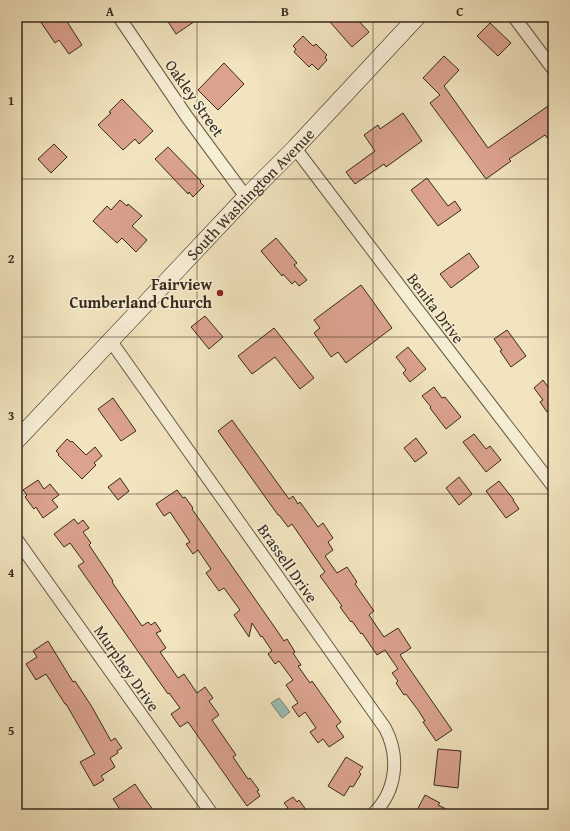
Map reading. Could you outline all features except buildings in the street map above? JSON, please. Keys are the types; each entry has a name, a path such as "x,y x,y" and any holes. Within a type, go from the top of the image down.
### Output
{"street":[{"name":"Oakley Street","path":"119,17 187,117 246,197"},
{"name":"South Washington Avenue","path":"17,440 246,197 295,148 417,17"},
{"path":"514,17 553,69"},
{"name":"Benita Drive","path":"295,148 409,299 552,483"},
{"name":"Brassell Drive","path":"110,340 390,737 394,761 391,785 387,796 373,814"},
{"name":"Murphey Drive","path":"17,540 212,814"}],"water":[{"path":"279,698 290,712 282,718 271,703"}],"place":[{"name":"Fairview Cumberland Church","path":"220,293"}]}
